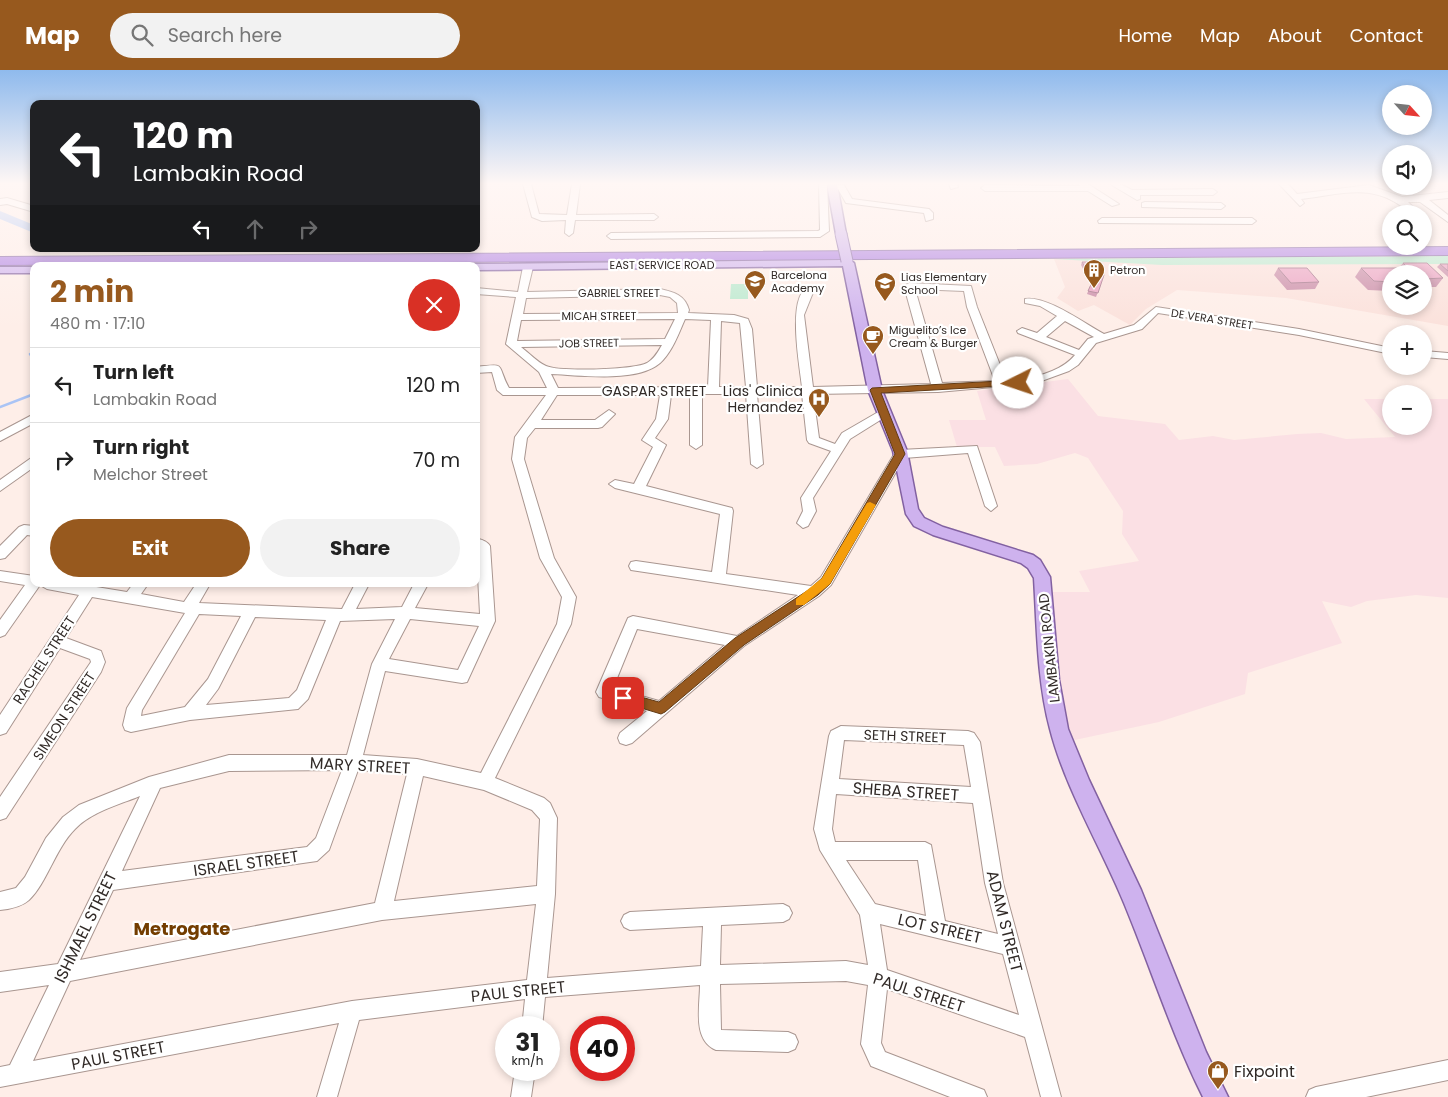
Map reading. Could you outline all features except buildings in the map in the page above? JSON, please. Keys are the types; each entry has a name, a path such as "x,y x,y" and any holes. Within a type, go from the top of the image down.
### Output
{"highway":[{"path":"480,248 1382,242"},
{"path":"1432,242 1448,242"},
{"path":"0,251 30,251"},
{"path":"0,260 1448,251"},
{"path":"964,254 983,259 1033,260 1072,265"}],"main road":[{"name":"LAMBAKIN ROAD","path":"840,232 875,390 900,454 911,510 919,522 938,531 1020,556 1034,564 1042,577 1050,680 1059,729 1080,783 1133,898 1197,1060 1216,1097"},
{"name":"EAST SERVICE ROAD","path":"480,267 848,262"},
{"path":"0,270 30,270"}],"street":[{"path":"611,236 820,234 823,232"},
{"path":"528,266 523,295 510,344 544,370 554,392"},
{"path":"938,388 909,286 968,288 972,307 1002,384"},
{"path":"810,290 799,315 812,440 838,449"},
{"path":"480,291 523,295"},
{"name":"GABRIEL STREET","path":"523,295 660,292 673,295 682,302 684,310 681,316"},
{"path":"1028,302 1042,304 1103,338"},
{"name":"DE VERA STREET","path":"875,390 1002,384 1036,380 1051,376 1074,364 1089,343 1138,327 1156,310 1299,332 1344,343 1382,349"},
{"path":"544,370 630,371 648,366 659,358 681,316 716,317 744,321 747,329 757,464"},
{"name":"MICAH STREET","path":"517,317 681,316"},
{"path":"1038,338 1064,316"},
{"path":"713,391 716,317"},
{"path":"1022,331 1081,354"},
{"name":"JOB STREET","path":"510,344 667,342"},
{"path":"1432,355 1448,356"},
{"path":"480,370 496,368 503,390 507,392 554,392"},
{"name":"GASPAR STREET","path":"554,392 875,390"},
{"path":"638,489 660,445 648,440 662,419 666,391"},
{"path":"696,391 696,445"},
{"path":"485,782 564,624 569,597 546,558 518,459 521,437 554,392"},
{"path":"532,424 598,424 609,414"},
{"path":"803,523 810,512 811,506 808,498 846,436 884,414"},
{"path":"0,436 30,420"},
{"path":"626,738 739,642 814,592 826,581 900,454 973,450 991,506"},
{"path":"0,487 30,463"},
{"path":"615,484 728,511 718,579"},
{"path":"0,554 29,531"},
{"path":"379,664 462,677 488,621 482,546 480,545"},
{"path":"636,566 814,592"},
{"path":"0,576 30,581"},
{"path":"0,631 31,587"},
{"path":"62,587 191,609 341,614 406,613 488,621"},
{"path":"129,599 139,587"},
{"path":"202,587 135,708 131,725 190,713 293,704 303,694 341,614 360,587"},
{"name":"ISRAEL STREET","path":"108,882 311,855 323,844 353,762 379,664 420,587"},
{"name":"RACHEL STREET","path":"0,728 55,640 88,592"},
{"path":"190,713 218,676 251,611"},
{"path":"661,708 604,692 633,622 739,642"},
{"name":"SIMEON STREET","path":"0,812 94,672 98,662 96,655 55,640"},
{"name":"SETH STREET","path":"830,786 837,736 841,733 968,738 972,742"},
{"name":"ADAM STREET","path":"972,742 982,796 994,883 1051,1097"},
{"name":"MARY STREET","path":"0,901 13,899 22,894 31,883 52,844 69,823 85,811 155,782 229,763 353,762 417,767 485,782 544,809 549,818 546,894 534,1016"},
{"path":"382,911 417,767"},
{"name":"ISHMAEL STREET","path":"8,1075 62,974 155,782"},
{"path":"830,786 822,829 826,844 868,912 879,977 871,1044 878,1059 977,1097"},
{"name":"SHEBA STREET","path":"830,786 982,796"},
{"path":"832,851 925,851 937,927"},
{"path":"0,982 62,974 382,911 546,894"},
{"name":"LOT STREET","path":"868,912 1011,946"},
{"path":"630,921 783,913"},
{"path":"712,917 709,1025 711,1034 716,1040 788,1042"},
{"name":"PAUL STREET","path":"8,1075 352,1011 538,988 711,975 846,971 879,977 1033,1030"},
{"path":"328,1097 352,1011"},
{"path":"1316,1097 1448,1070"},
{"path":"521,1097 523,1081"}],"shaded area":[{"path":"1448,256 1448,326 1384,315 1432,315 1432,265 1382,265 1382,315 1286,298 1177,290 1146,309 1130,325 1094,305 1078,311 1057,298 1065,287 1054,259"},
{"path":"1068,379 1098,416 1165,424 1179,440 1213,436 1234,440 1321,433 1346,439 1395,437 1393,435 1432,435 1432,399 1448,399 1448,598 1416,595 1367,601 1351,607 1322,601 1342,643 1248,673 1245,694 1159,722 1070,741 1060,696 1051,592 1090,592 1079,571 1139,561 1122,534 1123,511 1088,458 1075,453 1037,464 1004,466 995,447 957,447 949,420 986,420 977,391"},
{"path":"1364,399 1382,399 1382,421"}],"green space":[{"path":"1448,256 1448,264 1162,265 1054,259"},
{"path":"731,284 748,284 748,299 730,299"}],"waterway":[{"path":"0,407 30,396"}],"slow traffic":[{"path":"800,602 826,581 870,505"}],"place":[{"name":"Petron","path":"1094,289"},
{"name":"Barcelona Academy","path":"755,300"},
{"name":"Lias Elementary School","path":"885,302"},
{"name":"Miguelito’s Ice Cream & Burger","path":"873,355"},
{"name":"Lias' Clinica Hernandez","path":"819,418"},
{"name":"Fixpoint","path":"1218,1090"}],"district":[{"name":"Metrogate","path":"182,929"}],"route":[{"path":"623,698 661,708 739,642 814,592 826,581 900,454 875,390 1018,383"}]}
